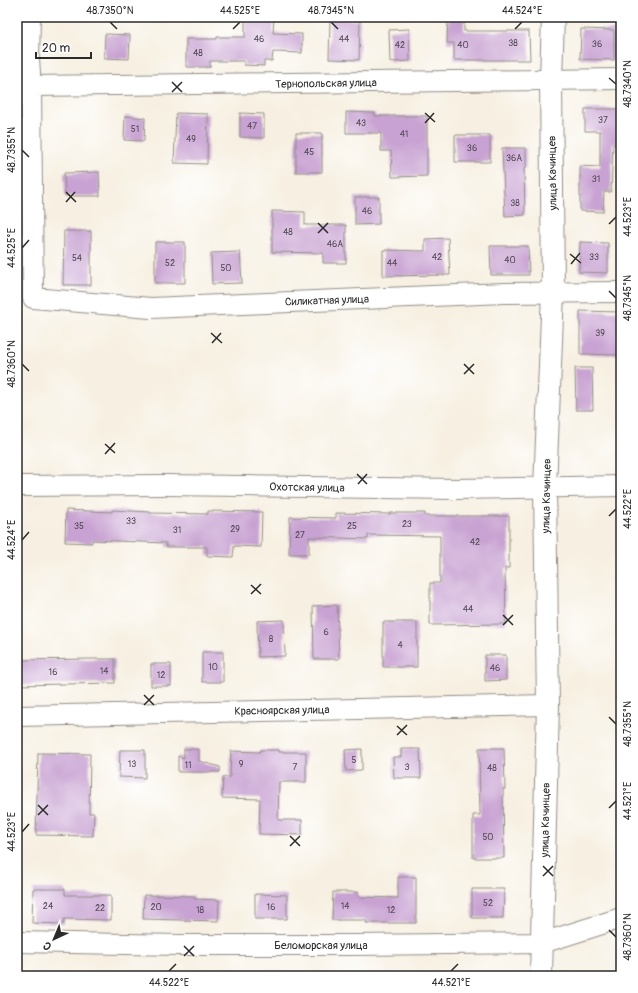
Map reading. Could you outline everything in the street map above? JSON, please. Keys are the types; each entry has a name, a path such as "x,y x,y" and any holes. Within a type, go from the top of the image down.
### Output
{"main road":[{"name":"улица Качинцев","path":"541,976 548,705 545,488 553,292 551,80 553,17"}],"street":[{"path":"30,17 31,86"},
{"name":"Тернопольская улица","path":"31,86 621,79"},
{"name":"Силикатная улица","path":"31,86 33,298 151,308 496,293 621,292"},
{"name":"Охотская улица","path":"17,486 164,485 457,489 621,486"},
{"name":"Красноярская улица","path":"17,716 548,705"},
{"name":"Беломорская улица","path":"17,942 180,945 353,945 542,942 621,918"}],"building":[{"path":"245,17 274,17 273,33 302,34 302,53 273,52 272,61 264,61 264,66 244,65 244,61 210,61 210,67 186,67 186,39 245,37"},
{"path":"448,17 464,17 464,31 529,31 530,60 454,60 454,43 447,43"},
{"path":"330,19 360,20 359,60 329,59"},
{"path":"409,29 410,61 390,62 389,30"},
{"path":"581,29 614,30 614,60 580,59"},
{"path":"105,34 130,35 129,59 104,58"},
{"path":"585,109 621,109 621,144 613,144 611,192 604,192 603,212 580,211 580,166 600,167 600,131 585,131"},
{"path":"346,112 375,113 375,116 427,116 427,176 392,177 391,151 381,151 381,133 346,133"},
{"path":"176,113 208,114 207,164 174,163"},
{"path":"240,113 264,114 264,138 240,137"},
{"path":"125,116 145,118 144,141 124,140"},
{"path":"296,133 322,133 322,172 296,172"},
{"path":"455,135 490,135 490,162 455,162"},
{"path":"502,148 526,148 526,168 524,168 525,215 505,216"},
{"path":"99,172 100,196 65,196 64,173"},
{"path":"355,197 379,197 379,224 355,225"},
{"path":"272,211 305,212 305,225 346,225 346,263 323,263 323,253 272,252"},
{"path":"64,231 91,231 91,285 63,285"},
{"path":"448,238 450,275 383,276 383,250 425,251 425,239"},
{"path":"155,242 185,242 185,283 155,283"},
{"path":"580,242 608,243 608,273 579,272"},
{"path":"490,246 528,246 529,275 491,275"},
{"path":"240,252 242,283 212,284 211,253"},
{"path":"580,311 621,312 621,355 580,354"},
{"path":"575,368 592,368 593,410 576,410"},
{"path":"66,510 112,512 112,510 150,513 208,514 208,511 262,512 261,547 234,546 233,557 207,556 207,547 166,547 166,543 92,540 92,543 65,542"},
{"path":"336,513 425,513 425,516 509,516 509,568 505,568 506,624 430,625 430,583 440,583 440,536 368,535 368,539 309,537 309,554 289,554 290,517 336,518"},
{"path":"337,605 339,659 314,659 313,606"},
{"path":"284,620 285,656 258,657 257,621"},
{"path":"383,622 417,622 417,667 383,667"},
{"path":"202,652 223,652 223,682 202,682"},
{"path":"485,655 506,655 506,680 485,681"},
{"path":"115,659 115,683 17,685 17,660"},
{"path":"151,664 171,664 171,686 151,686"},
{"path":"479,748 504,748 504,858 473,858 473,815 480,815"},
{"path":"184,749 199,749 199,761 220,767 220,772 178,772 178,756 184,758"},
{"path":"362,749 362,770 346,771 345,750"},
{"path":"401,749 420,749 421,778 394,778 393,757 401,757"},
{"path":"120,750 145,750 145,778 119,777"},
{"path":"260,750 306,752 306,782 279,782 278,820 302,820 302,835 259,834 260,799 222,798 223,777 230,777 231,751 260,752"},
{"path":"38,753 90,754 89,813 94,813 93,836 36,835"},
{"path":"398,877 416,877 416,923 366,923 366,920 332,920 333,892 358,892 358,897 398,898"},
{"path":"33,889 65,889 65,895 111,895 111,920 64,919 64,924 32,923"},
{"path":"472,889 504,889 503,918 472,918"},
{"path":"255,894 287,895 287,919 255,919"},
{"path":"144,895 194,896 194,899 219,900 218,921 143,919"}]}
